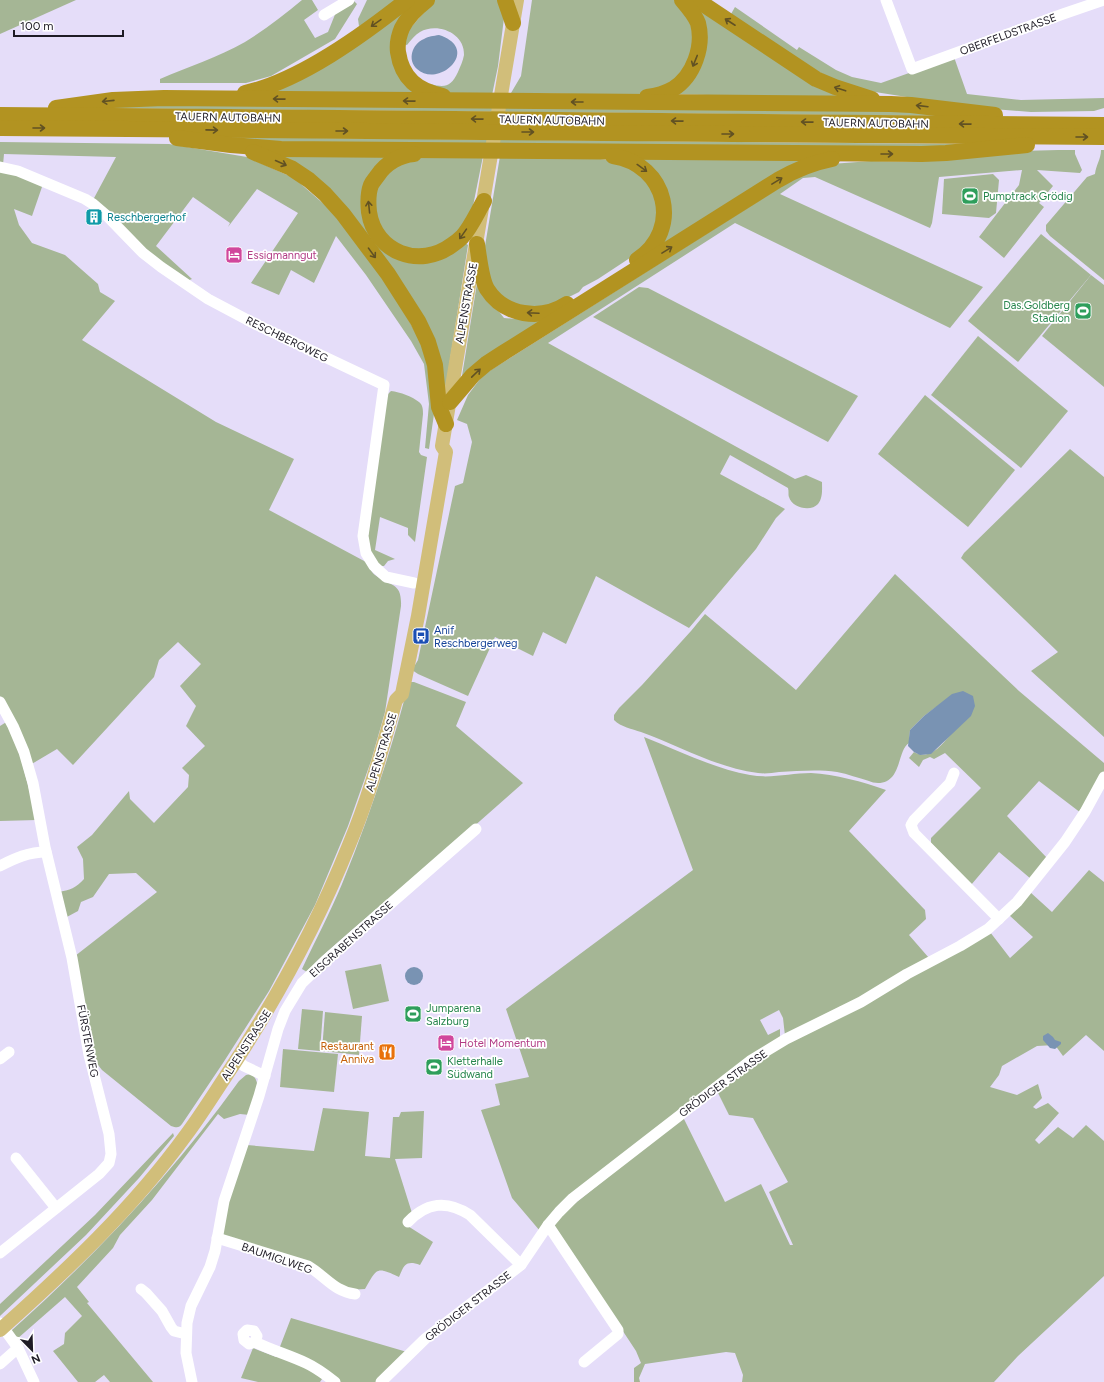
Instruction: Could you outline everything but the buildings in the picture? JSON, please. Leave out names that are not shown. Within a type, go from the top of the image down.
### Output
[{"type":"highway","points":[[224,99],[268,87],[291,77],[337,51],[407,0]]},
{"type":"highway","points":[[427,0],[415,10],[402,29],[398,46],[400,61],[409,79],[423,90],[462,101]]},
{"type":"highway","points":[[505,0],[513,23]]},
{"type":"highway","points":[[616,102],[650,97],[674,88],[692,69],[697,58],[700,44],[699,33],[697,22],[689,8],[682,0]]},
{"type":"highway","points":[[697,0],[816,79],[835,88],[891,104]]},
{"type":"highway","points":[[39,115],[58,107],[113,100],[164,98],[891,104],[1026,118],[1058,118],[1088,125]]},
{"type":"highway","name":"TAUERN AUTOBAHN","points":[[0,115],[1104,125]]},
{"type":"highway","name":"TAUERN AUTOBAHN","points":[[0,128],[1104,137]]},
{"type":"highway","points":[[131,129],[146,136],[281,149],[946,153],[1028,145],[1060,137]]},
{"type":"highway","points":[[231,145],[264,156],[291,168],[309,180],[325,194],[359,234],[401,294],[418,321],[428,342],[435,365],[439,407],[446,424]]},
{"type":"highway","points":[[435,149],[418,154],[408,154],[397,158],[382,169],[372,185],[368,202],[370,220],[379,237],[393,249],[407,256],[425,257],[444,251],[462,238],[484,201]]},
{"type":"highway","points":[[477,244],[481,270],[487,289],[501,304],[520,313],[541,314],[560,309],[641,258],[656,240],[663,222],[664,203],[657,185],[652,176],[645,169],[628,159],[582,151]]},
{"type":"highway","points":[[450,402],[473,375],[486,364],[778,180],[793,171],[818,162],[842,158],[852,153]]},
{"type":"main road","name":"ALPENSTRASSE","points":[[396,700],[393,694],[424,532],[437,451],[442,446],[450,402],[517,0]]},
{"type":"main road","name":"ALPENSTRASSE","points":[[0,1330],[68,1267],[134,1199],[187,1135],[267,1013],[322,909],[350,843],[375,775],[396,700],[402,694],[418,616],[446,452],[442,446]]},
{"type":"street","points":[[324,15],[349,0]]},
{"type":"street","name":"OBERFELDSTRASSE","points":[[886,0],[912,69],[1104,0]]},
{"type":"street","name":"RESCHBERGWEG","points":[[0,167],[18,171],[85,199],[107,216],[143,252],[161,267],[208,299],[255,324],[384,385],[363,536],[366,554],[374,566],[386,577],[414,583]]},
{"type":"street","name":"FÜRSTENWEG","points":[[0,702],[13,726],[33,783],[46,852],[72,958],[89,1055],[109,1134],[111,1154],[109,1163],[105,1168],[0,1253]]},
{"type":"street","points":[[954,773],[950,783],[914,820],[911,825],[914,833],[999,919]]},
{"type":"street","name":"GRÖDIGER STRASSE","points":[[381,1382],[426,1338],[521,1265],[548,1225],[573,1198],[750,1061],[786,1039],[837,1015],[988,929],[1017,902],[1065,842],[1085,812],[1104,777]]},
{"type":"street","name":"EISGRABENSTRASSE","points":[[192,1382],[186,1354],[187,1323],[191,1306],[210,1267],[224,1201],[265,1076],[278,1029],[286,1011],[302,983],[350,938],[412,886],[476,829]]},
{"type":"street","points":[[0,866],[34,852],[46,852]]},
{"type":"street","points":[[237,1060],[244,1066],[265,1076]]},
{"type":"street","points":[[16,1158],[56,1208]]},
{"type":"street","points":[[408,1222],[416,1214],[431,1206],[446,1205],[460,1208],[470,1215],[521,1265]]},
{"type":"street","points":[[548,1225],[618,1330],[618,1334],[584,1362]]},
{"type":"street","name":"BAUMIGLWEG","points":[[217,1238],[308,1266],[337,1289],[355,1294]]},
{"type":"street","points":[[141,1289],[162,1311],[170,1327],[186,1334]]},
{"type":"street","points":[[0,1323],[16,1345],[34,1382]]},
{"type":"street","points":[[255,1342],[269,1349],[307,1363],[323,1372],[335,1382]]},
{"type":"street","points":[[0,1364],[16,1345]]},
{"type":"green space","points":[[0,0],[76,0],[0,34]]},
{"type":"green space","points":[[302,0],[312,0],[318,10],[304,20],[315,38],[328,32],[336,12],[354,1],[357,4],[335,39],[271,76],[246,83],[160,83],[160,79],[214,57],[245,42]]},
{"type":"green space","points":[[367,0],[399,0],[363,25],[359,26],[358,19]]},
{"type":"green space","points":[[415,0],[394,34],[422,95],[263,93]]},
{"type":"green space","points":[[435,0],[500,0],[504,18],[498,66],[492,95],[452,94],[430,84],[440,86],[447,85],[453,81],[458,72],[464,55],[463,47],[455,35],[442,29],[427,29],[416,35],[407,45],[403,44],[406,33]]},
{"type":"green space","points":[[532,0],[675,0],[692,23],[695,49],[676,82],[636,95],[511,93],[521,76]]},
{"type":"green space","points":[[687,0],[864,99],[670,94],[699,70]]},
{"type":"green space","points":[[735,7],[797,50],[799,47],[836,70],[852,77],[881,83],[954,57],[967,94],[1021,100],[1104,98],[1104,108],[1094,111],[1031,112],[993,109],[875,92],[849,86],[812,69],[731,14]]},
{"type":"green space","points":[[120,103],[878,107],[956,116],[92,108]]},
{"type":"green space","points":[[212,137],[955,144],[955,150],[288,146]]},
{"type":"green space","points":[[0,142],[169,144],[247,157],[294,178],[334,213],[392,289],[421,343],[433,380],[435,407],[429,449],[425,448],[429,404],[424,364],[411,341],[366,275],[336,236],[314,283],[291,270],[279,295],[251,283],[298,213],[257,189],[228,227],[230,223],[193,197],[156,246],[192,279],[187,281],[153,258],[93,200],[116,157],[4,154],[3,165],[0,165]]},
{"type":"green space","points":[[1075,150],[1075,154],[1082,170],[1080,173],[1037,170],[1053,186],[1039,203],[1044,207],[1004,258],[979,237],[1019,185],[1022,170],[939,177],[930,228],[815,177],[803,178],[780,194],[983,287],[950,328],[735,223],[548,343],[795,479],[806,475],[822,482],[821,499],[818,504],[811,508],[802,508],[791,501],[788,488],[730,455],[720,474],[785,509],[776,518],[756,549],[689,628],[596,576],[566,644],[543,632],[533,656],[495,637],[468,696],[412,670],[418,660],[455,486],[463,483],[472,442],[467,424],[457,420],[468,395],[483,375],[801,174],[831,164],[871,161],[906,162],[947,160],[1020,151]]},
{"type":"green space","points":[[1101,150],[1104,150],[1104,280],[1050,236],[1046,231],[1046,225],[1087,177],[1095,174]]},
{"type":"green space","points":[[277,153],[395,153],[363,211],[406,260],[464,242],[468,245],[444,398],[440,373],[381,257]]},
{"type":"green space","points":[[483,156],[472,211],[464,227],[433,251],[406,250],[381,233],[373,197],[379,178],[407,158]]},
{"type":"green space","points":[[500,156],[592,158],[617,161],[640,172],[658,199],[656,228],[642,250],[583,287],[579,292],[554,305],[540,309],[513,306],[492,288],[486,266],[485,246]]},
{"type":"green space","points":[[638,156],[804,158],[649,256],[670,220]]},
{"type":"green space","points":[[0,169],[43,184],[32,216],[14,209],[19,225],[32,243],[65,255],[98,284],[100,292],[115,301],[82,340],[216,422],[294,459],[269,510],[366,562],[375,575],[397,589],[401,598],[385,712],[371,761],[348,826],[315,905],[269,991],[223,1063],[182,1124],[178,1127],[171,1126],[102,1070],[94,1060],[75,956],[157,892],[136,873],[109,874],[93,897],[81,902],[78,911],[65,918],[58,892],[78,885],[84,879],[83,859],[77,847],[92,835],[129,791],[130,799],[154,823],[188,787],[189,775],[182,768],[205,746],[186,726],[196,706],[180,686],[201,664],[178,642],[159,660],[154,677],[73,765],[57,749],[30,765],[10,713],[0,696]]},
{"type":"green space","name":"Pumptrack Grödig","points":[[993,174],[999,180],[996,213],[989,218],[942,214],[944,179]]},
{"type":"green space","points":[[1041,234],[1091,275],[1018,362],[968,321]]},
{"type":"green space","name":"Das.Goldberg Stadion","points":[[1091,275],[1104,285],[1104,387],[1042,336]]},
{"type":"green space","points":[[478,277],[486,295],[504,318],[530,320],[552,314],[461,382]]},
{"type":"green space","points":[[639,287],[648,288],[858,396],[828,442],[593,317]]},
{"type":"green space","points":[[978,336],[1068,411],[1021,468],[931,395]]},
{"type":"green space","points":[[391,391],[410,397],[419,402],[421,405],[423,414],[419,452],[421,455],[427,457],[415,542],[408,535],[408,528],[380,517],[375,550],[395,559],[388,561],[384,566],[381,566],[373,558],[367,543],[387,395]]},
{"type":"green space","points":[[925,395],[1015,470],[968,527],[878,454]]},
{"type":"green space","points":[[1070,449],[1104,477],[1104,737],[1031,671],[1058,652],[961,558],[964,553]]},
{"type":"green space","points":[[895,574],[1019,691],[1104,763],[1104,772],[1081,813],[1039,781],[1007,816],[1048,859],[1031,879],[999,852],[971,885],[931,843],[931,838],[981,788],[945,753],[934,759],[930,757],[923,760],[919,767],[909,758],[914,752],[920,754],[931,753],[936,750],[952,733],[936,707],[924,716],[910,730],[909,743],[902,752],[898,766],[891,778],[886,782],[878,783],[830,771],[808,770],[758,773],[743,770],[713,762],[623,726],[614,720],[614,715],[619,708],[642,685],[705,614],[796,690]]},
{"type":"green space","points":[[409,682],[414,682],[466,702],[456,726],[523,783],[438,858],[353,929],[319,959],[307,972],[302,969],[337,895],[352,859],[387,759]]},
{"type":"green space","points":[[8,721],[18,747],[37,820],[0,821],[0,726]]},
{"type":"green space","points":[[644,737],[696,759],[750,775],[780,776],[811,773],[830,775],[886,790],[849,831],[925,910],[926,919],[909,935],[929,958],[882,986],[785,1036],[783,1018],[779,1010],[760,1020],[768,1035],[780,1029],[780,1038],[540,1231],[512,1198],[481,1110],[500,1105],[495,1084],[529,1077],[506,1009],[693,870]]},
{"type":"green space","points":[[1089,870],[1104,882],[1104,1051],[1086,1035],[1063,1056],[1055,1045],[1037,1046],[1002,1066],[999,1075],[990,1087],[1017,1095],[1038,1084],[1042,1098],[1033,1107],[1036,1109],[1048,1103],[1059,1113],[1035,1140],[1039,1144],[1058,1127],[1073,1138],[1086,1125],[1104,1141],[1104,1276],[1018,1356],[994,1382],[742,1382],[743,1375],[735,1353],[726,1352],[645,1364],[639,1378],[640,1382],[634,1382],[634,1368],[641,1363],[636,1351],[553,1225],[563,1213],[683,1117],[725,1202],[761,1184],[790,1245],[793,1245],[769,1192],[788,1182],[753,1118],[729,1115],[717,1091],[750,1064],[990,932],[1010,958],[1033,937],[1009,915],[1030,892],[1052,912]]},
{"type":"green space","points":[[381,964],[389,1001],[353,1009],[345,971]]},
{"type":"green space","points":[[302,1009],[323,1011],[320,1051],[298,1049]]},
{"type":"green space","points":[[325,1012],[362,1016],[359,1055],[322,1051]]},
{"type":"green space","points":[[283,1049],[338,1054],[334,1092],[280,1087]]},
{"type":"green space","points":[[251,1074],[257,1082],[257,1093],[250,1115],[240,1114],[224,1119],[218,1114],[152,1200],[120,1235],[113,1248],[77,1287],[89,1302],[87,1303],[153,1382],[110,1382],[104,1375],[95,1382],[78,1382],[53,1351],[64,1344],[65,1333],[82,1316],[65,1297],[17,1339],[11,1331],[73,1273],[132,1212],[160,1181],[214,1115],[239,1081],[246,1075]]},
{"type":"green space","points":[[323,1108],[369,1112],[365,1156],[390,1158],[393,1117],[399,1117],[401,1112],[424,1111],[422,1158],[395,1159],[412,1213],[403,1223],[433,1242],[420,1265],[409,1263],[402,1269],[399,1277],[386,1271],[378,1271],[372,1277],[365,1289],[348,1290],[313,1266],[222,1235],[221,1226],[247,1145],[314,1151]]},
{"type":"green space","points":[[173,1133],[174,1136],[139,1178],[86,1235],[0,1316],[0,1304],[95,1215]]},
{"type":"green space","points":[[291,1318],[407,1352],[378,1382],[340,1382],[324,1376],[320,1382],[258,1382],[241,1378],[253,1348],[276,1357]]},
{"type":"water","points":[[439,35],[451,41],[457,49],[457,57],[452,65],[445,71],[436,74],[426,74],[417,69],[414,65],[412,61],[412,52],[420,41],[428,37]]},
{"type":"water","points":[[963,691],[973,696],[975,706],[971,716],[931,754],[920,755],[914,752],[908,746],[910,730],[924,716],[952,694]]},
{"type":"water","points":[[414,967],[420,970],[423,976],[420,982],[414,985],[408,982],[405,976],[408,970]]},
{"type":"water","points":[[1048,1033],[1055,1040],[1061,1042],[1061,1044],[1055,1049],[1050,1048],[1043,1040],[1043,1036]]},
{"type":"place","name":"Pumptrack Grödig","points":[[970,196]]},
{"type":"place","name":"Reschbergerhof","points":[[94,217]]},
{"type":"place","name":"Essigmanngut","points":[[234,255]]},
{"type":"place","name":"Das.Goldberg Stadion","points":[[1083,311]]},
{"type":"place","name":"Anif Reschbergerweg","points":[[421,636]]},
{"type":"place","name":"Jumparena Salzburg","points":[[413,1014]]},
{"type":"place","name":"Hotel Momentum","points":[[446,1043]]},
{"type":"place","name":"Restaurant Anniva","points":[[387,1052]]},
{"type":"place","name":"Kletterhalle Südwand","points":[[434,1067]]}]
